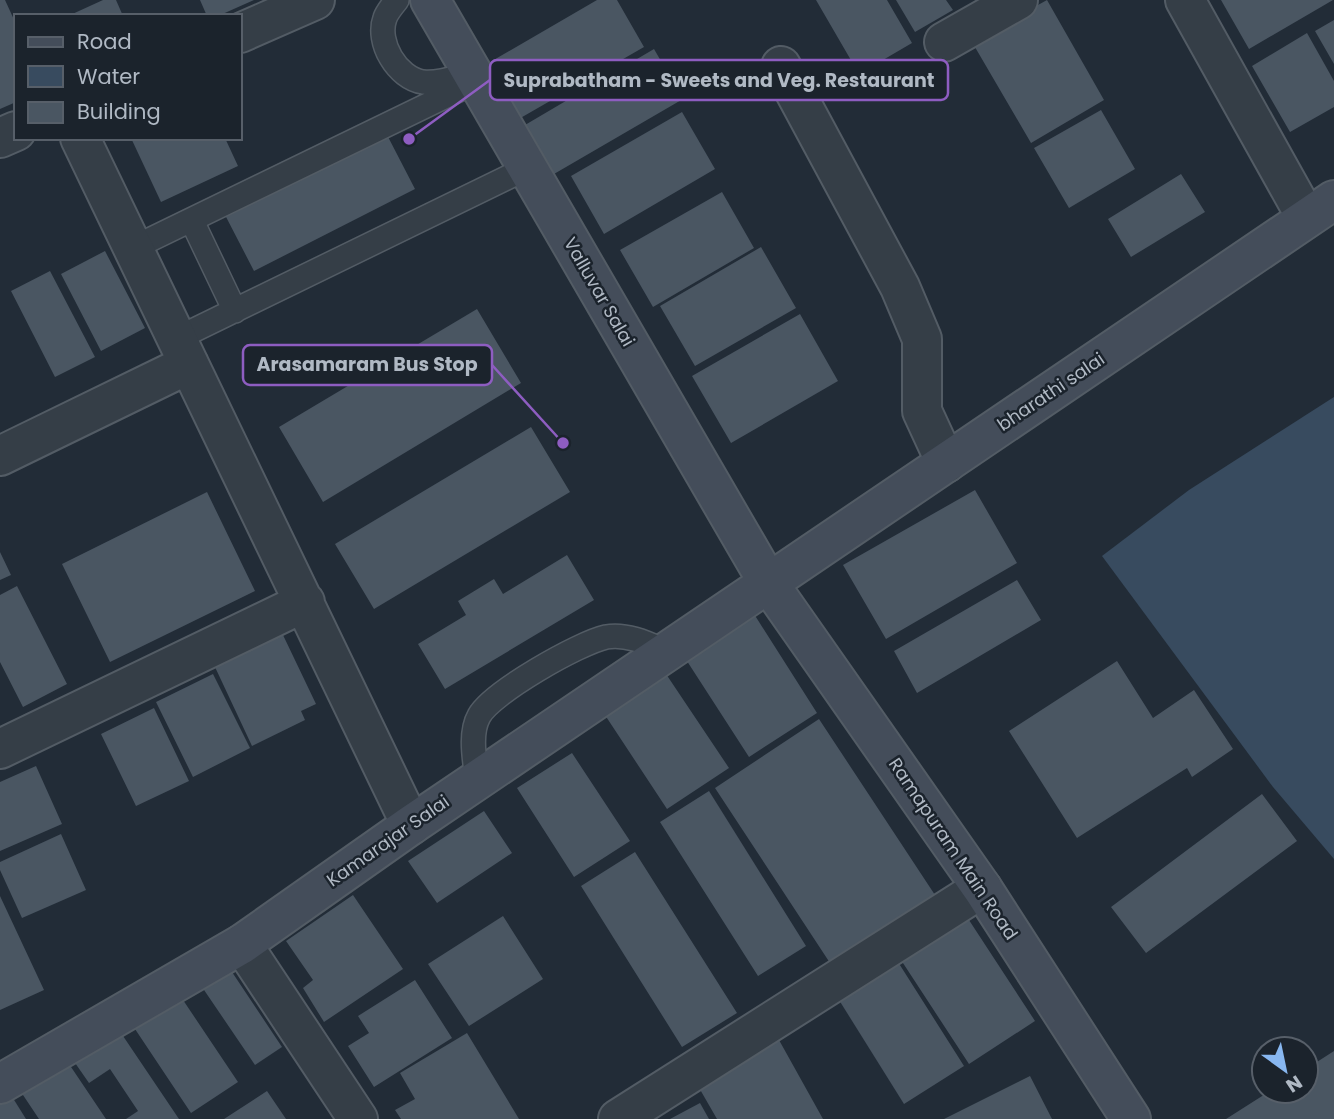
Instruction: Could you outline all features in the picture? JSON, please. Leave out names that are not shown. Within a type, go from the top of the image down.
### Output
[{"type":"main road","name":"Valluvar Salai","points":[[426,1],[475,77],[769,584]]},
{"type":"main road","name":"bharathi salai","points":[[769,584],[1320,208]]},
{"type":"main road","name":"Kamarajar Salai","points":[[0,1084],[242,944],[411,825],[769,584]]},
{"type":"main road","name":"Ramapuram Main Road","points":[[769,584],[982,888],[1131,1119]]},
{"type":"street","points":[[242,32],[314,0]]},
{"type":"street","points":[[944,43],[1018,0]]},
{"type":"street","points":[[1185,0],[1320,208]]},
{"type":"street","points":[[781,66],[900,288],[922,339],[922,411],[946,463]]},
{"type":"street","points":[[81,140],[411,825]]},
{"type":"street","points":[[0,456],[183,351]]},
{"type":"street","points":[[0,749],[305,602]]},
{"type":"street","points":[[618,1119],[982,888]]},
{"type":"street","points":[[242,944],[355,1118]]},
{"type":"lane","points":[[426,1],[385,18],[383,33],[390,57],[407,75],[422,82],[475,77]]},
{"type":"lane","points":[[133,248],[192,221],[475,77]]},
{"type":"lane","points":[[183,351],[235,311],[527,168]]},
{"type":"lane","points":[[192,221],[235,311]]},
{"type":"lane","points":[[477,780],[474,745],[479,716],[510,687],[556,659],[607,637],[640,640],[667,652]]},
{"type":"water","points":[[1334,397],[1334,859],[1273,787],[1102,556],[1189,490]]},
{"type":"building","points":[[0,0],[5,0],[14,20],[14,103],[0,109]]},
{"type":"building","points":[[103,0],[116,0],[122,14],[72,14]]},
{"type":"building","points":[[200,0],[254,0],[222,14],[206,14]]},
{"type":"building","points":[[597,0],[617,0],[644,47],[517,120],[485,65]]},
{"type":"building","points":[[816,0],[887,0],[912,43],[859,74]]},
{"type":"building","points":[[896,0],[946,0],[953,10],[915,32]]},
{"type":"building","points":[[1047,0],[1104,100],[1031,143],[972,42]]},
{"type":"building","points":[[1221,0],[1333,0],[1249,49]]},
{"type":"building","points":[[1334,20],[1334,64],[1315,31]]},
{"type":"building","points":[[1307,33],[1334,81],[1334,107],[1290,132],[1252,66]]},
{"type":"building","points":[[654,49],[683,99],[554,174],[525,125]]},
{"type":"building","points":[[1101,110],[1135,169],[1069,208],[1034,148]]},
{"type":"building","points":[[682,112],[715,169],[604,234],[571,176]]},
{"type":"building","points":[[385,131],[415,189],[254,271],[224,213]]},
{"type":"building","points":[[132,140],[226,140],[238,166],[161,202]]},
{"type":"building","points":[[1181,174],[1205,212],[1131,257],[1108,219]]},
{"type":"building","points":[[722,192],[754,248],[653,307],[620,250]]},
{"type":"building","points":[[761,247],[796,308],[695,366],[660,306]]},
{"type":"building","points":[[105,251],[145,328],[101,351],[61,274]]},
{"type":"building","points":[[50,271],[95,357],[55,377],[11,291]]},
{"type":"building","points":[[477,309],[521,383],[323,502],[279,427]]},
{"type":"building","points":[[800,314],[838,381],[731,443],[692,376]]},
{"type":"building","points":[[531,427],[570,492],[374,609],[335,544]]},
{"type":"building","points":[[975,490],[1017,563],[886,639],[843,565]]},
{"type":"building","points":[[207,492],[255,591],[110,662],[62,564]]},
{"type":"building","points":[[0,552],[11,575],[0,580]]},
{"type":"building","points":[[567,555],[594,600],[445,689],[418,644],[466,615],[458,601],[494,579],[503,594]]},
{"type":"building","points":[[1017,580],[1041,620],[917,693],[894,651]]},
{"type":"building","points":[[17,586],[67,684],[23,707],[0,662],[0,595]]},
{"type":"building","points":[[754,614],[817,713],[749,757],[685,658]]},
{"type":"building","points":[[283,635],[316,704],[301,711],[305,720],[252,746],[215,667]]},
{"type":"building","points":[[1117,661],[1153,718],[1194,690],[1233,749],[1192,777],[1187,768],[1077,838],[1009,731]]},
{"type":"building","points":[[662,668],[729,768],[667,809],[601,709]]},
{"type":"building","points":[[213,674],[250,748],[193,777],[156,702]]},
{"type":"building","points":[[154,708],[189,781],[136,806],[101,734]]},
{"type":"building","points":[[819,719],[935,895],[830,963],[715,788]]},
{"type":"building","points":[[572,753],[630,841],[574,877],[517,788]]},
{"type":"building","points":[[36,766],[62,824],[0,851],[0,782]]},
{"type":"building","points":[[709,791],[806,946],[758,976],[660,822]]},
{"type":"building","points":[[1262,794],[1297,841],[1146,953],[1111,907]]},
{"type":"building","points":[[484,811],[512,853],[437,903],[408,861]]},
{"type":"building","points":[[61,834],[86,890],[22,918],[0,870],[0,862]]},
{"type":"building","points":[[635,852],[737,1013],[682,1047],[581,886]]},
{"type":"building","points":[[353,895],[403,969],[324,1022],[303,988],[313,980],[286,941]]},
{"type":"building","points":[[0,896],[44,990],[0,1010]]},
{"type":"building","points":[[503,916],[543,979],[469,1026],[428,964]]},
{"type":"building","points":[[967,917],[1035,1021],[969,1064],[901,960]]},
{"type":"building","points":[[898,962],[964,1066],[904,1104],[839,1000]]},
{"type":"building","points":[[230,969],[282,1047],[255,1065],[202,987]]},
{"type":"building","points":[[415,980],[452,1038],[374,1087],[348,1046],[369,1033],[358,1016]]},
{"type":"building","points":[[177,991],[238,1082],[191,1113],[131,1023]]},
{"type":"building","points":[[119,1030],[179,1119],[126,1119],[138,1111],[110,1069],[89,1083],[73,1060]]},
{"type":"building","points":[[467,1033],[519,1119],[401,1119],[395,1110],[415,1099],[400,1073]]},
{"type":"building","points":[[779,1040],[823,1119],[717,1119],[698,1086]]},
{"type":"building","points":[[1334,1051],[1334,1119],[1226,1119],[1250,1104],[1320,1105],[1320,1060]]},
{"type":"building","points":[[65,1058],[106,1119],[39,1119],[19,1089]]},
{"type":"building","points":[[1030,1076],[1052,1119],[944,1119]]},
{"type":"building","points":[[267,1091],[286,1119],[224,1119]]},
{"type":"building","points":[[11,1095],[26,1119],[0,1119],[0,1102]]},
{"type":"building","points":[[700,1103],[709,1119],[670,1119]]},
{"type":"place","name":"Suprabatham - Sweets and Veg. Restaurant","points":[[409,139]]},
{"type":"place","name":"Arasamaram Bus Stop","points":[[563,443]]}]
